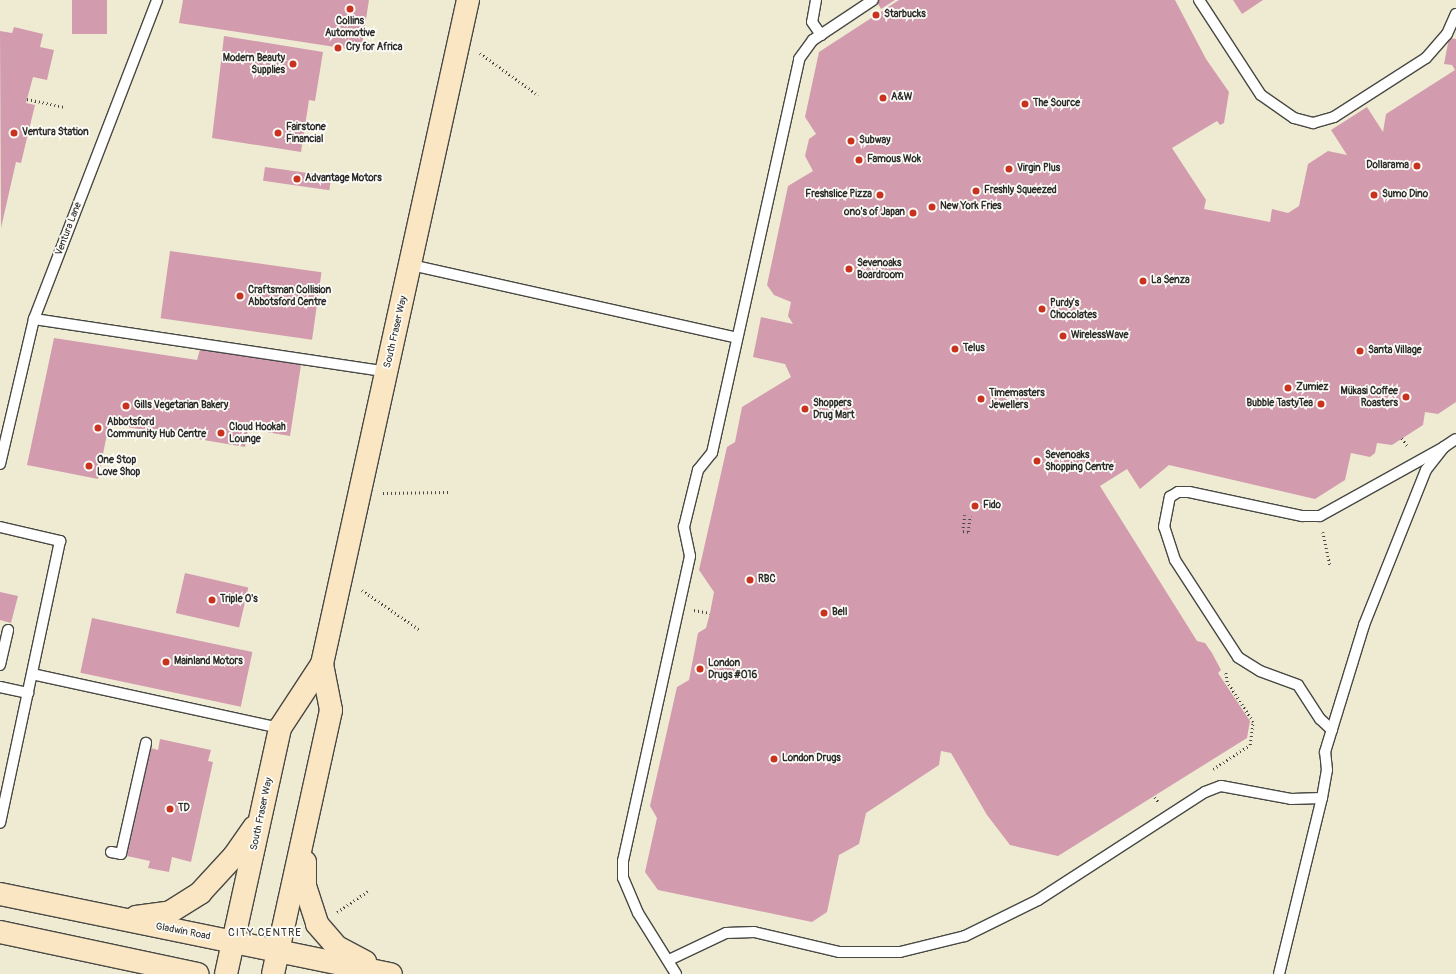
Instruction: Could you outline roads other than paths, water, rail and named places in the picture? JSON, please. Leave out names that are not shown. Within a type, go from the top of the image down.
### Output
[{"type":"main road","name":"South Fraser Way","points":[[226,974],[280,728],[322,664],[388,372],[468,0]]},
{"type":"main road","name":"South Fraser Way","points":[[273,974],[331,710],[322,664]]},
{"type":"main road","points":[[120,919],[170,912],[200,893],[234,856],[261,816]]},
{"type":"main road","points":[[306,823],[304,886],[318,924],[337,947],[387,973]]},
{"type":"main road","name":"Gladwin Road","points":[[0,894],[387,973]]},
{"type":"main road","points":[[0,932],[198,974]]},
{"type":"main road","points":[[100,953],[154,974]]},
{"type":"lane","name":"Ventura Lane","points":[[0,464],[34,319],[157,0]]},
{"type":"lane","points":[[816,0],[812,22],[821,35]]},
{"type":"lane","points":[[676,974],[670,960],[627,891],[623,861],[690,556],[684,527],[698,470],[712,453],[799,59],[804,49],[821,35],[873,0]]},
{"type":"lane","points":[[1199,0],[1261,95],[1294,118],[1313,123],[1334,117],[1426,58],[1447,34],[1456,14]]},
{"type":"lane","points":[[411,265],[737,338]]},
{"type":"lane","points":[[34,319],[388,372]]},
{"type":"lane","points":[[1332,730],[1320,720],[1298,685],[1260,671],[1238,657],[1174,560],[1164,527],[1170,497],[1178,492],[1302,516],[1320,516],[1456,439]]},
{"type":"lane","points":[[1279,974],[1322,798],[1327,770],[1325,752],[1382,577],[1426,470],[1444,447]]},
{"type":"lane","points":[[0,527],[60,541],[0,823]]},
{"type":"lane","points":[[0,665],[8,630]]},
{"type":"lane","points":[[32,674],[280,728]]},
{"type":"lane","points":[[0,687],[28,693]]},
{"type":"lane","points":[[111,852],[121,854],[146,742]]},
{"type":"lane","points":[[670,960],[726,933],[754,932],[839,952],[900,952],[965,936],[1038,900],[1205,792],[1221,786],[1291,799],[1322,798]]},
{"type":"place","name":"Collins Automotive","points":[[350,9]]},
{"type":"place","name":"Starbucks","points":[[876,15]]},
{"type":"place","name":"Cry for Africa","points":[[338,48]]},
{"type":"place","name":"Modern Beauty Supplies","points":[[293,64]]},
{"type":"place","name":"A&W","points":[[883,98]]},
{"type":"place","name":"The Source","points":[[1025,104]]},
{"type":"place","name":"Ventura Station","points":[[14,133]]},
{"type":"place","name":"Fairstone Financial","points":[[278,133]]},
{"type":"place","name":"Subway","points":[[851,141]]},
{"type":"place","name":"Famous Wok","points":[[859,160]]},
{"type":"place","name":"Dollarama","points":[[1417,166]]},
{"type":"place","name":"Virgin Plus","points":[[1009,169]]},
{"type":"place","name":"Advantage Motors","points":[[297,179]]},
{"type":"place","name":"Freshly Squeezed","points":[[976,191]]},
{"type":"place","name":"Freshslice Pizza","points":[[880,195]]},
{"type":"place","name":"Sumo Dino","points":[[1374,195]]},
{"type":"place","name":"New York Fries","points":[[932,207]]},
{"type":"place","name":"ono's of Japan","points":[[913,213]]},
{"type":"place","name":"Sevenoaks Boardroom","points":[[849,269]]},
{"type":"place","name":"La Senza","points":[[1143,281]]},
{"type":"place","name":"Craftsman Collision Abbotsford Centre","points":[[240,296]]},
{"type":"place","name":"Purdy's Chocolates","points":[[1042,309]]},
{"type":"place","name":"WirelessWave","points":[[1063,336]]},
{"type":"place","name":"Telus","points":[[955,349]]},
{"type":"place","name":"Santa Village","points":[[1360,351]]},
{"type":"place","name":"Zumiez","points":[[1288,388]]},
{"type":"place","name":"Mükasi Coffee Roasters","points":[[1406,397]]},
{"type":"place","name":"Timemasters Jewellers","points":[[981,399]]},
{"type":"place","name":"Bubble TastyTea","points":[[1321,404]]},
{"type":"place","name":"Gills Vegetarian Bakery","points":[[126,406]]},
{"type":"place","name":"Shoppers Drug Mart","points":[[805,409]]},
{"type":"place","name":"Abbotsford Community Hub Centre","points":[[98,428]]},
{"type":"place","name":"Cloud Hookah Lounge","points":[[221,433]]},
{"type":"place","name":"Sevenoaks Shopping Centre","points":[[1037,461]]},
{"type":"place","name":"One Stop Love Shop","points":[[89,466]]},
{"type":"place","name":"Fido","points":[[975,506]]},
{"type":"place","name":"RBC","points":[[750,580]]},
{"type":"place","name":"Triple O's","points":[[212,600]]},
{"type":"place","name":"Bell","points":[[824,613]]},
{"type":"place","name":"Mainland Motors","points":[[166,662]]},
{"type":"place","name":"London Drugs #016","points":[[700,669]]},
{"type":"place","name":"London Drugs","points":[[774,759]]},
{"type":"place","name":"TD","points":[[170,809]]},
{"type":"district","name":"CITY CENTRE","points":[[265,933]]}]
